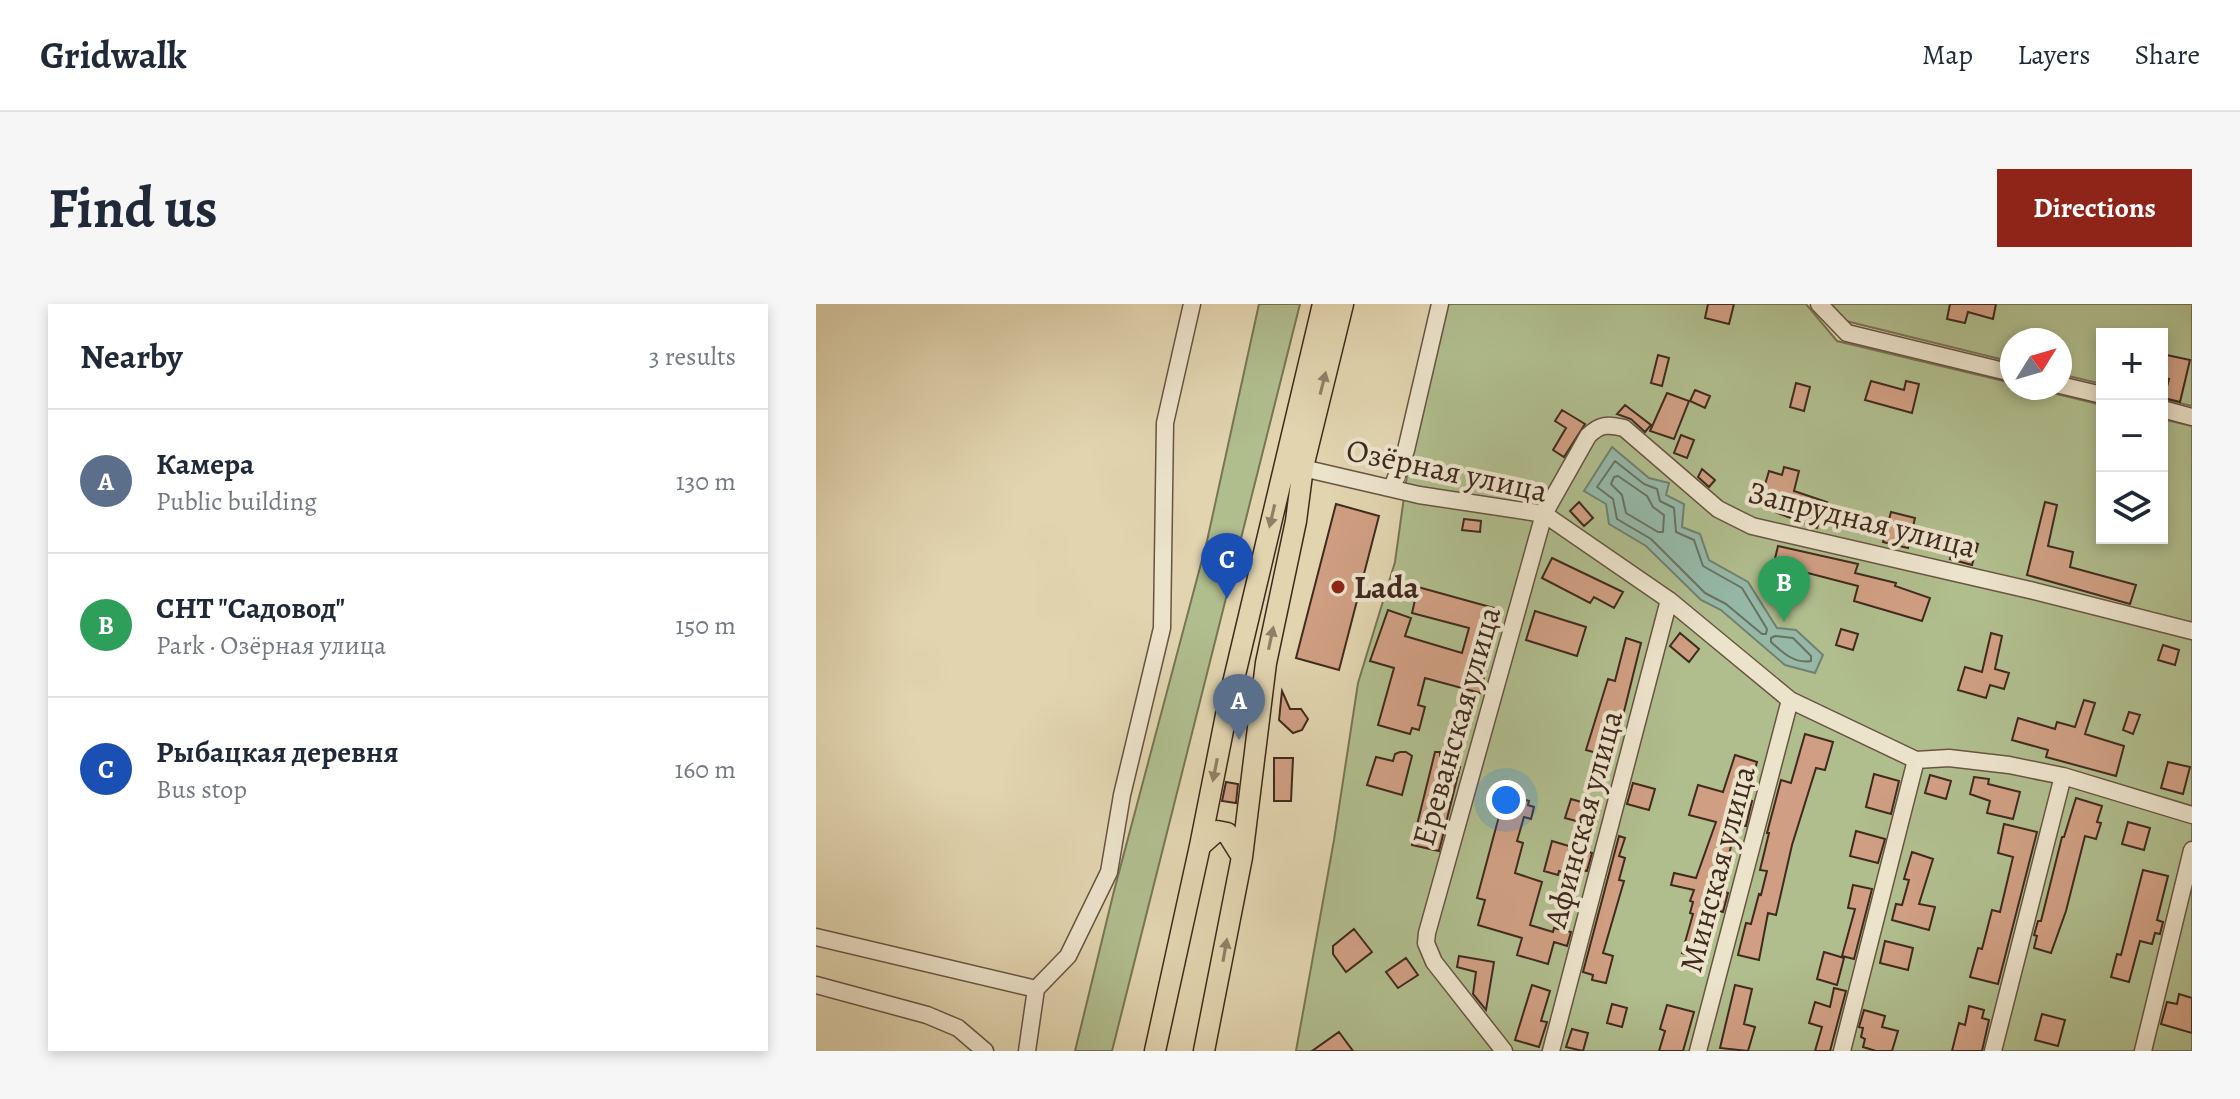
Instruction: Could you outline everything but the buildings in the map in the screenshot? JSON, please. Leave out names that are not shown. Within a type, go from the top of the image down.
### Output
[{"type":"main road","points":[[1204,1051],[1242,857],[1266,663],[1296,521],[1293,466],[1323,304]]},
{"type":"main road","points":[[1155,1051],[1229,700],[1293,466],[1343,304]]},
{"type":"main road","points":[[1200,846],[1217,831],[1227,833],[1242,857]]},
{"type":"main road","points":[[1210,1027],[1211,1051]]},
{"type":"street","points":[[1027,1051],[1036,989],[1068,956],[1109,872],[1122,795],[1162,628],[1165,423],[1192,304]]},
{"type":"street","points":[[1392,488],[1406,450],[1440,304]]},
{"type":"street","points":[[1819,304],[1847,333],[2000,370]]},
{"type":"street","points":[[2072,388],[2096,394]]},
{"type":"street","points":[[2168,411],[2192,417]]},
{"type":"street","name":"Запрудная улица","points":[[1544,514],[1588,436],[1597,427],[1615,426],[1631,434],[1718,509],[1752,526],[2192,631]]},
{"type":"street","name":"Озёрная улица","points":[[1293,466],[1468,504],[1544,514],[1669,600],[1790,700],[1916,760],[1949,758],[2009,765],[2063,776],[2192,815]]},
{"type":"street","name":"Ереванская улица","points":[[1504,1051],[1429,953],[1427,933],[1544,514]]},
{"type":"street","name":"Афинская улица","points":[[1551,1051],[1669,600]]},
{"type":"street","name":"Минская улица","points":[[1698,1051],[1790,700]]},
{"type":"street","points":[[1842,1051],[1916,760]]},
{"type":"street","points":[[1993,1051],[2063,776]]},
{"type":"street","points":[[2143,1051],[2192,850]]},
{"type":"street","points":[[816,937],[1036,989]]},
{"type":"street","points":[[816,985],[927,1015],[958,1028],[985,1051]]},
{"type":"shaded area","points":[[1259,304],[1300,304],[1112,1051],[1075,1051],[1207,541]]},
{"type":"shaded area","points":[[1447,304],[1806,304],[1837,341],[2000,380],[2000,400],[2072,398],[2096,404],[2096,544],[2168,544],[2168,420],[2192,426],[2192,1051],[1296,1051],[1334,840],[1358,683],[1395,562],[1407,475]]},
{"type":"shaded area","points":[[1827,304],[2192,304],[2192,406],[2168,400],[2168,328],[2096,328],[2096,383],[2072,377],[2072,328],[2000,328],[2000,359],[1846,321]]},
{"type":"water","points":[[1612,447],[1649,478],[1669,483],[1666,495],[1684,504],[1682,527],[1700,534],[1709,560],[1748,582],[1777,628],[1796,630],[1823,655],[1815,673],[1785,665],[1721,610],[1701,600],[1646,546],[1609,524],[1606,504],[1584,491]]},
{"type":"place","name":"Lada","points":[[1338,587]]},
{"type":"place","name":"Рыбацкая деревня","points":[[1227,599]]},
{"type":"place","name":"СНТ \"Садовод\"","points":[[1784,622]]},
{"type":"place","name":"Камера","points":[[1239,740]]}]
